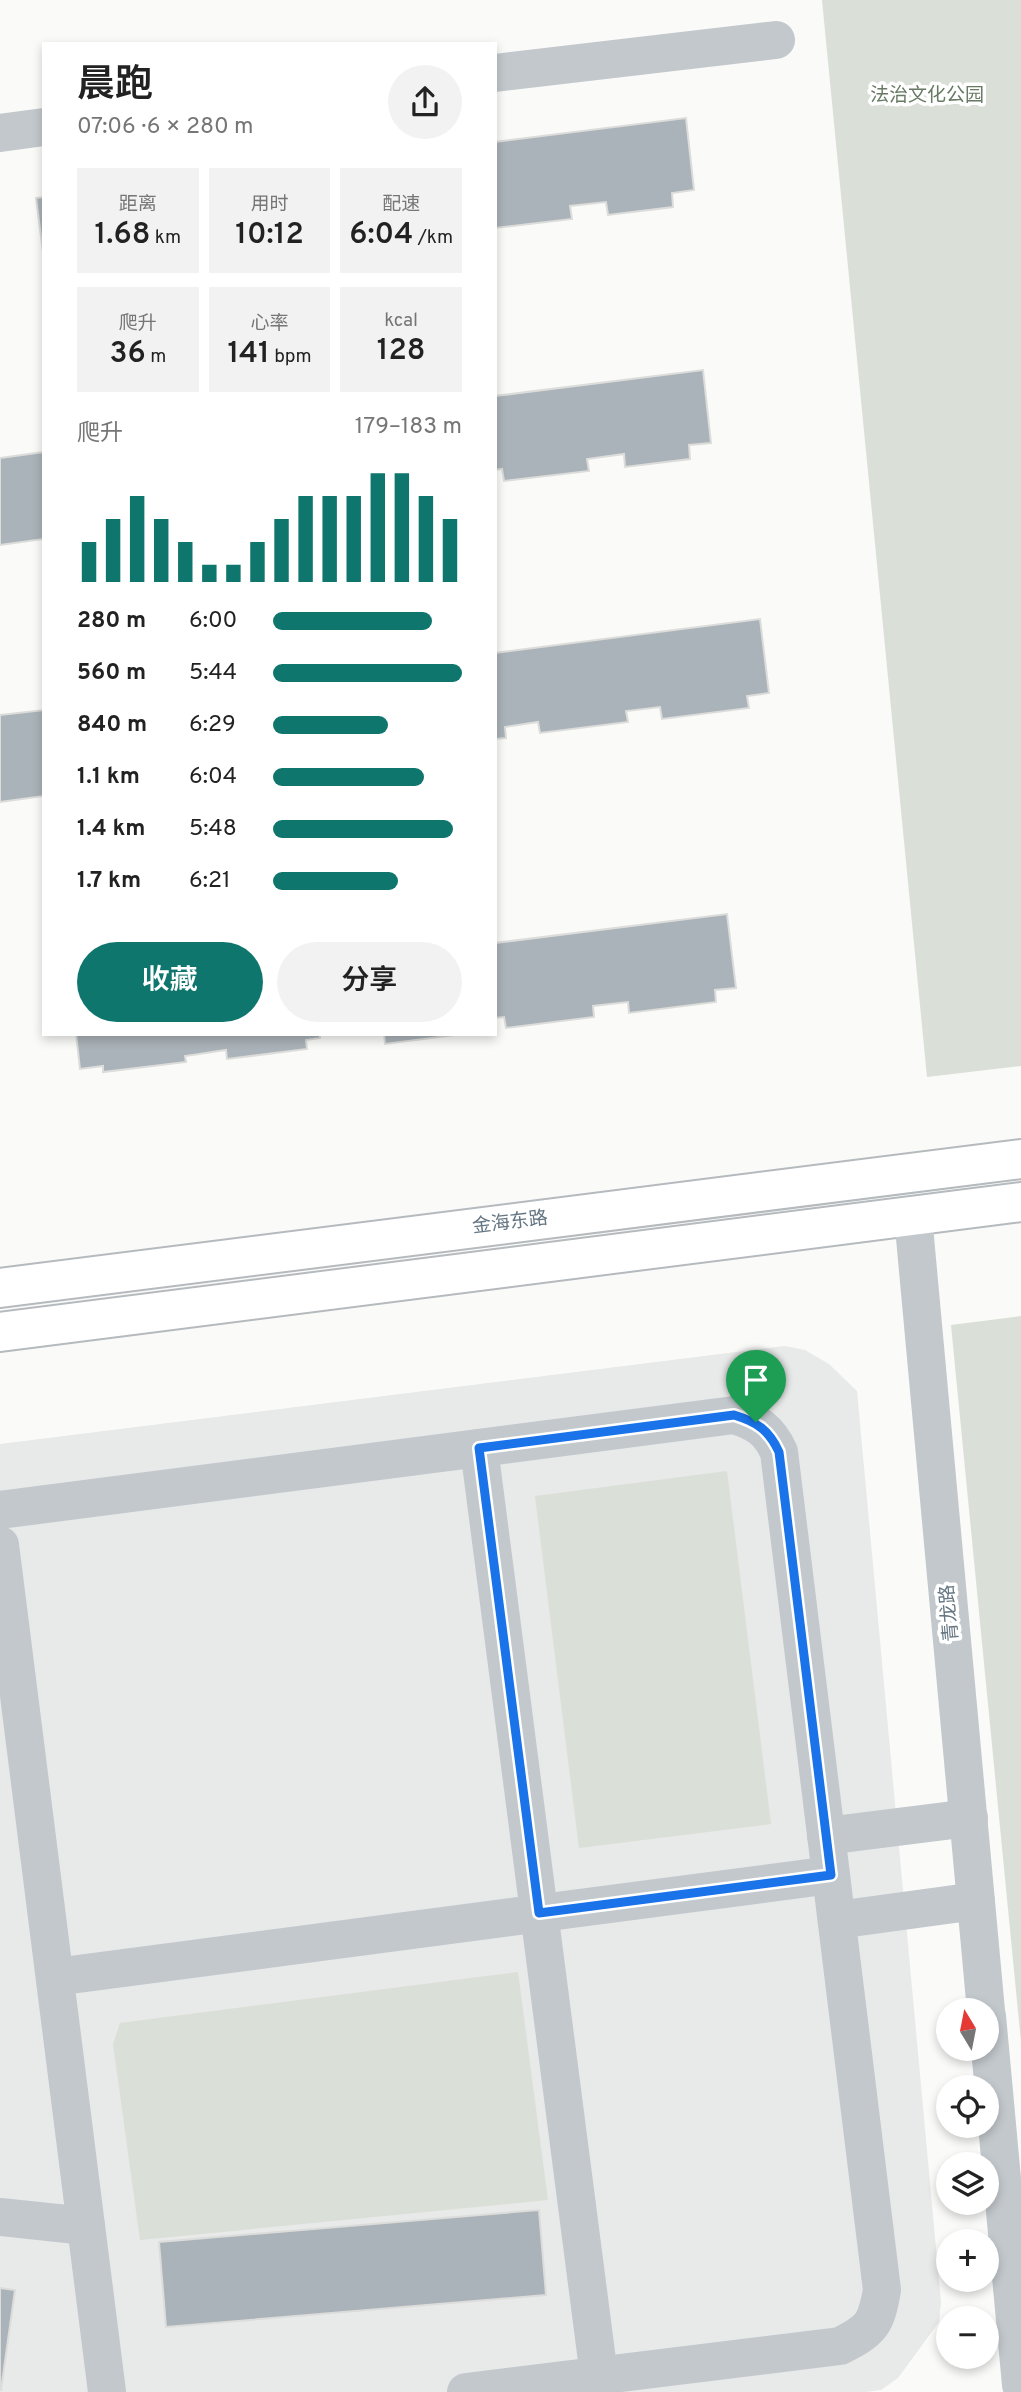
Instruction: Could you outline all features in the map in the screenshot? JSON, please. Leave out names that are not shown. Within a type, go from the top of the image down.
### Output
[{"type":"main road","name":"金海东路","points":[[0,1288],[1021,1159]]},
{"type":"main road","points":[[0,1332],[1021,1202]]},
{"type":"street","points":[[497,73],[776,40]]},
{"type":"street","points":[[0,133],[42,127]]},
{"type":"street","name":"青龙路","points":[[913,1216],[985,1998]]},
{"type":"street","points":[[0,1510],[734,1415],[756,1422],[772,1437],[779,1452],[882,2290],[877,2320],[858,2337],[840,2346],[466,2392]]},
{"type":"street","points":[[479,1448],[599,2376]]},
{"type":"street","points":[[0,1545],[12,1733],[55,1977],[107,2392]]},
{"type":"street","points":[[826,1836],[969,1818]]},
{"type":"street","points":[[55,1977],[831,1875]]},
{"type":"street","points":[[837,1920],[976,1901]]},
{"type":"street","points":[[991,2062],[1021,2385]]},
{"type":"street","points":[[0,2217],[86,2226]]},
{"type":"shaded area","points":[[785,1346],[805,1350],[829,1364],[857,1391],[936,2248],[936,2292],[940,2292],[941,2302],[941,2306],[936,2306],[936,2326],[898,2378],[881,2390],[866,2392],[0,2392],[0,1444]]},
{"type":"green space","name":"法治文化公园","points":[[822,0],[1021,0],[1021,1066],[927,1077]]},
{"type":"green space","points":[[1021,1316],[1021,2042],[951,1325]]},
{"type":"green space","points":[[727,1471],[771,1824],[579,1848],[535,1496]]},
{"type":"green space","points":[[518,1972],[548,2200],[140,2240],[113,2044],[120,2023]]},
{"type":"building","points":[[686,118],[694,190],[672,193],[673,207],[608,215],[606,202],[570,206],[572,219],[497,228],[497,142]]},
{"type":"building","points":[[42,197],[42,244],[36,198]]},
{"type":"building","points":[[703,370],[711,443],[689,445],[690,459],[625,467],[624,454],[587,459],[589,471],[504,481],[502,469],[497,470],[497,396]]},
{"type":"building","points":[[42,452],[42,539],[0,545],[0,458]]},
{"type":"building","points":[[760,619],[769,693],[747,696],[749,708],[662,719],[660,707],[626,711],[628,722],[540,733],[538,722],[505,727],[506,738],[497,739],[497,653]]},
{"type":"building","points":[[42,710],[42,796],[0,802],[0,715]]},
{"type":"building","points":[[727,914],[736,988],[715,990],[716,1002],[629,1013],[628,1002],[593,1006],[594,1017],[506,1028],[504,1017],[497,1018],[497,943]]},
{"type":"building","points":[[76,1036],[320,1036],[306,1040],[307,1049],[227,1059],[226,1050],[185,1056],[186,1062],[103,1072],[103,1066],[80,1069]]},
{"type":"building","points":[[384,1036],[447,1036],[385,1044]]},
{"type":"building","points":[[539,2210],[546,2295],[166,2327],[159,2242]]},
{"type":"building","points":[[0,2288],[15,2290],[1,2390],[0,2390]]},
{"type":"route","points":[[734,1415],[756,1422],[772,1437],[779,1452],[831,1875],[539,1913],[479,1448],[734,1415]]}]
